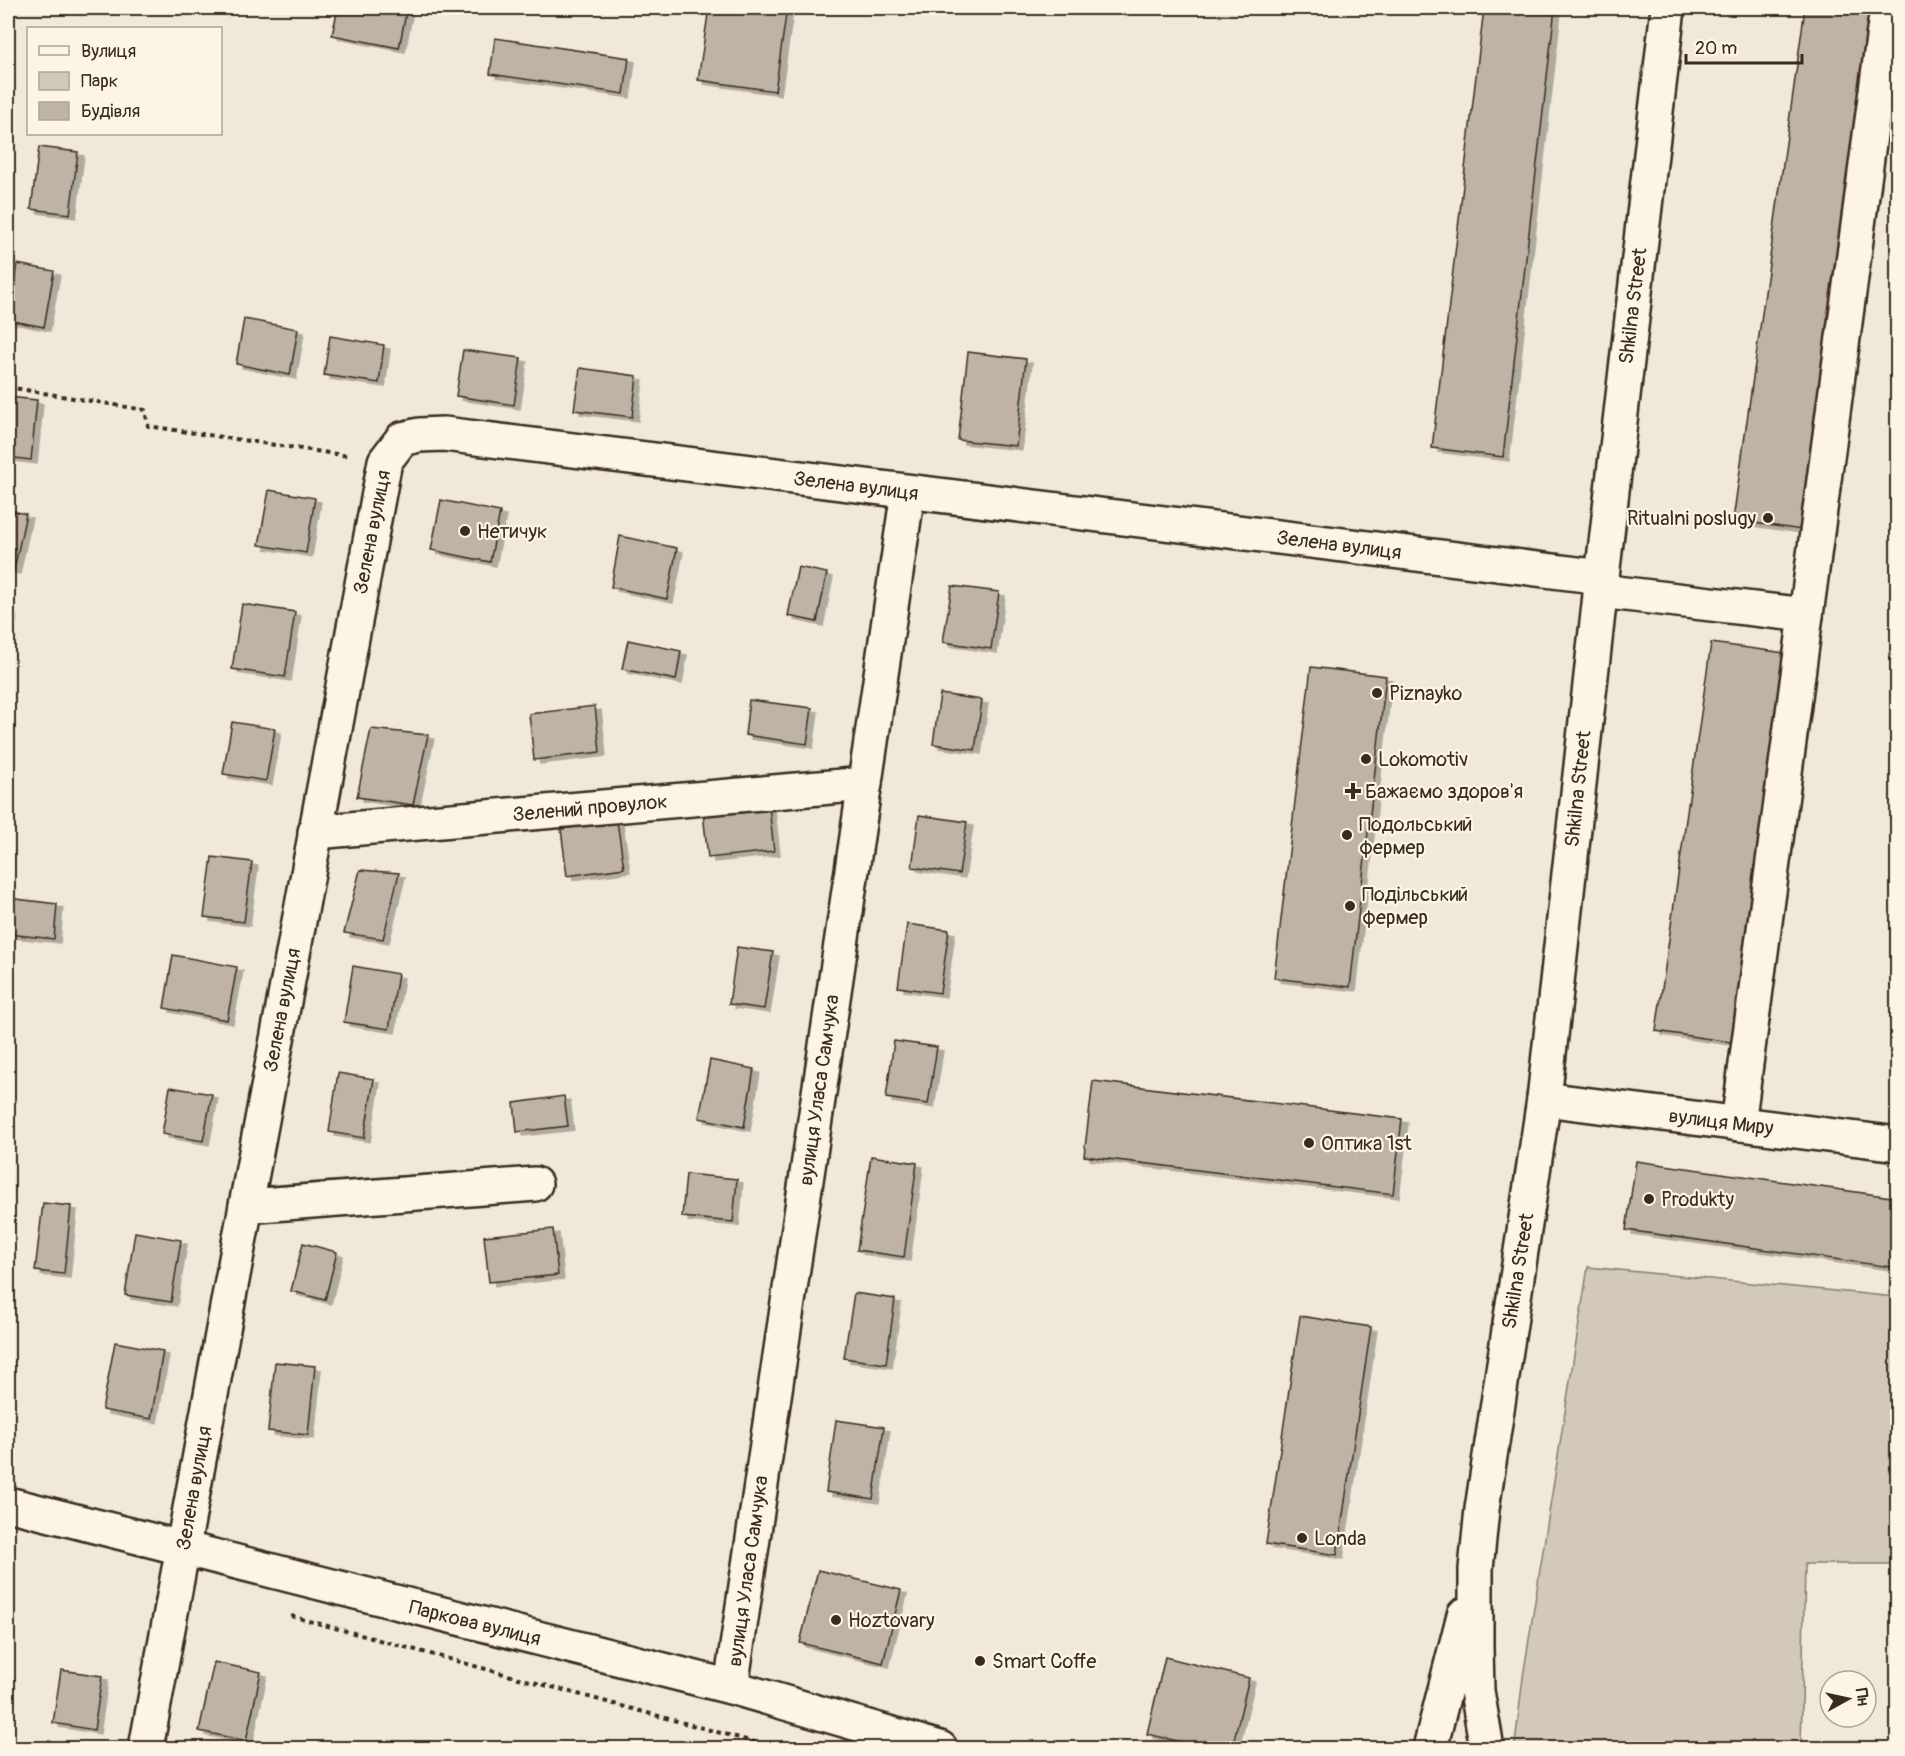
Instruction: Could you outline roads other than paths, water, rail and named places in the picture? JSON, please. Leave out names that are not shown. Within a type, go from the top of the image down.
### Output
[{"type":"street","name":"Shkilna Street","points":[[1487,1749],[1477,1691],[1476,1569],[1482,1509],[1544,1099],[1668,8]]},
{"type":"street","points":[[1738,1124],[1887,8]]},
{"type":"street","name":"Зелена вулиця","points":[[146,1749],[385,461],[402,439],[418,435],[444,434],[909,492],[1601,584],[1806,615]]},
{"type":"street","name":"вулиця Уласа Самчука","points":[[731,1687],[909,492]]},
{"type":"street","name":"Зелений провулок","points":[[315,832],[865,784]]},
{"type":"street","name":"вулиця Миру","points":[[1544,1099],[1898,1144]]},
{"type":"street","points":[[246,1206],[535,1184]]},
{"type":"street","name":"Паркова вулиця","points":[[8,1504],[731,1687],[932,1748]]},
{"type":"street","name":"Shkilna Street","points":[[1430,1749],[1476,1569]]},
{"type":"place","name":"Ritualni poslugy","points":[[1768,518]]},
{"type":"place","name":"Нетичук","points":[[465,531]]},
{"type":"place","name":"Piznayko","points":[[1377,693]]},
{"type":"place","name":"Lokomotiv","points":[[1366,759]]},
{"type":"place","name":"Бажаємо здоров'я","points":[[1353,791]]},
{"type":"place","name":"Подольський фермер","points":[[1347,835]]},
{"type":"place","name":"Подільський фермер","points":[[1350,906]]},
{"type":"place","name":"Оптика 1st","points":[[1309,1143]]},
{"type":"place","name":"Produkty","points":[[1649,1199]]},
{"type":"place","name":"Londa","points":[[1302,1538]]},
{"type":"place","name":"Hoztovary","points":[[836,1620]]},
{"type":"place","name":"Smart Coffe","points":[[980,1661]]}]
